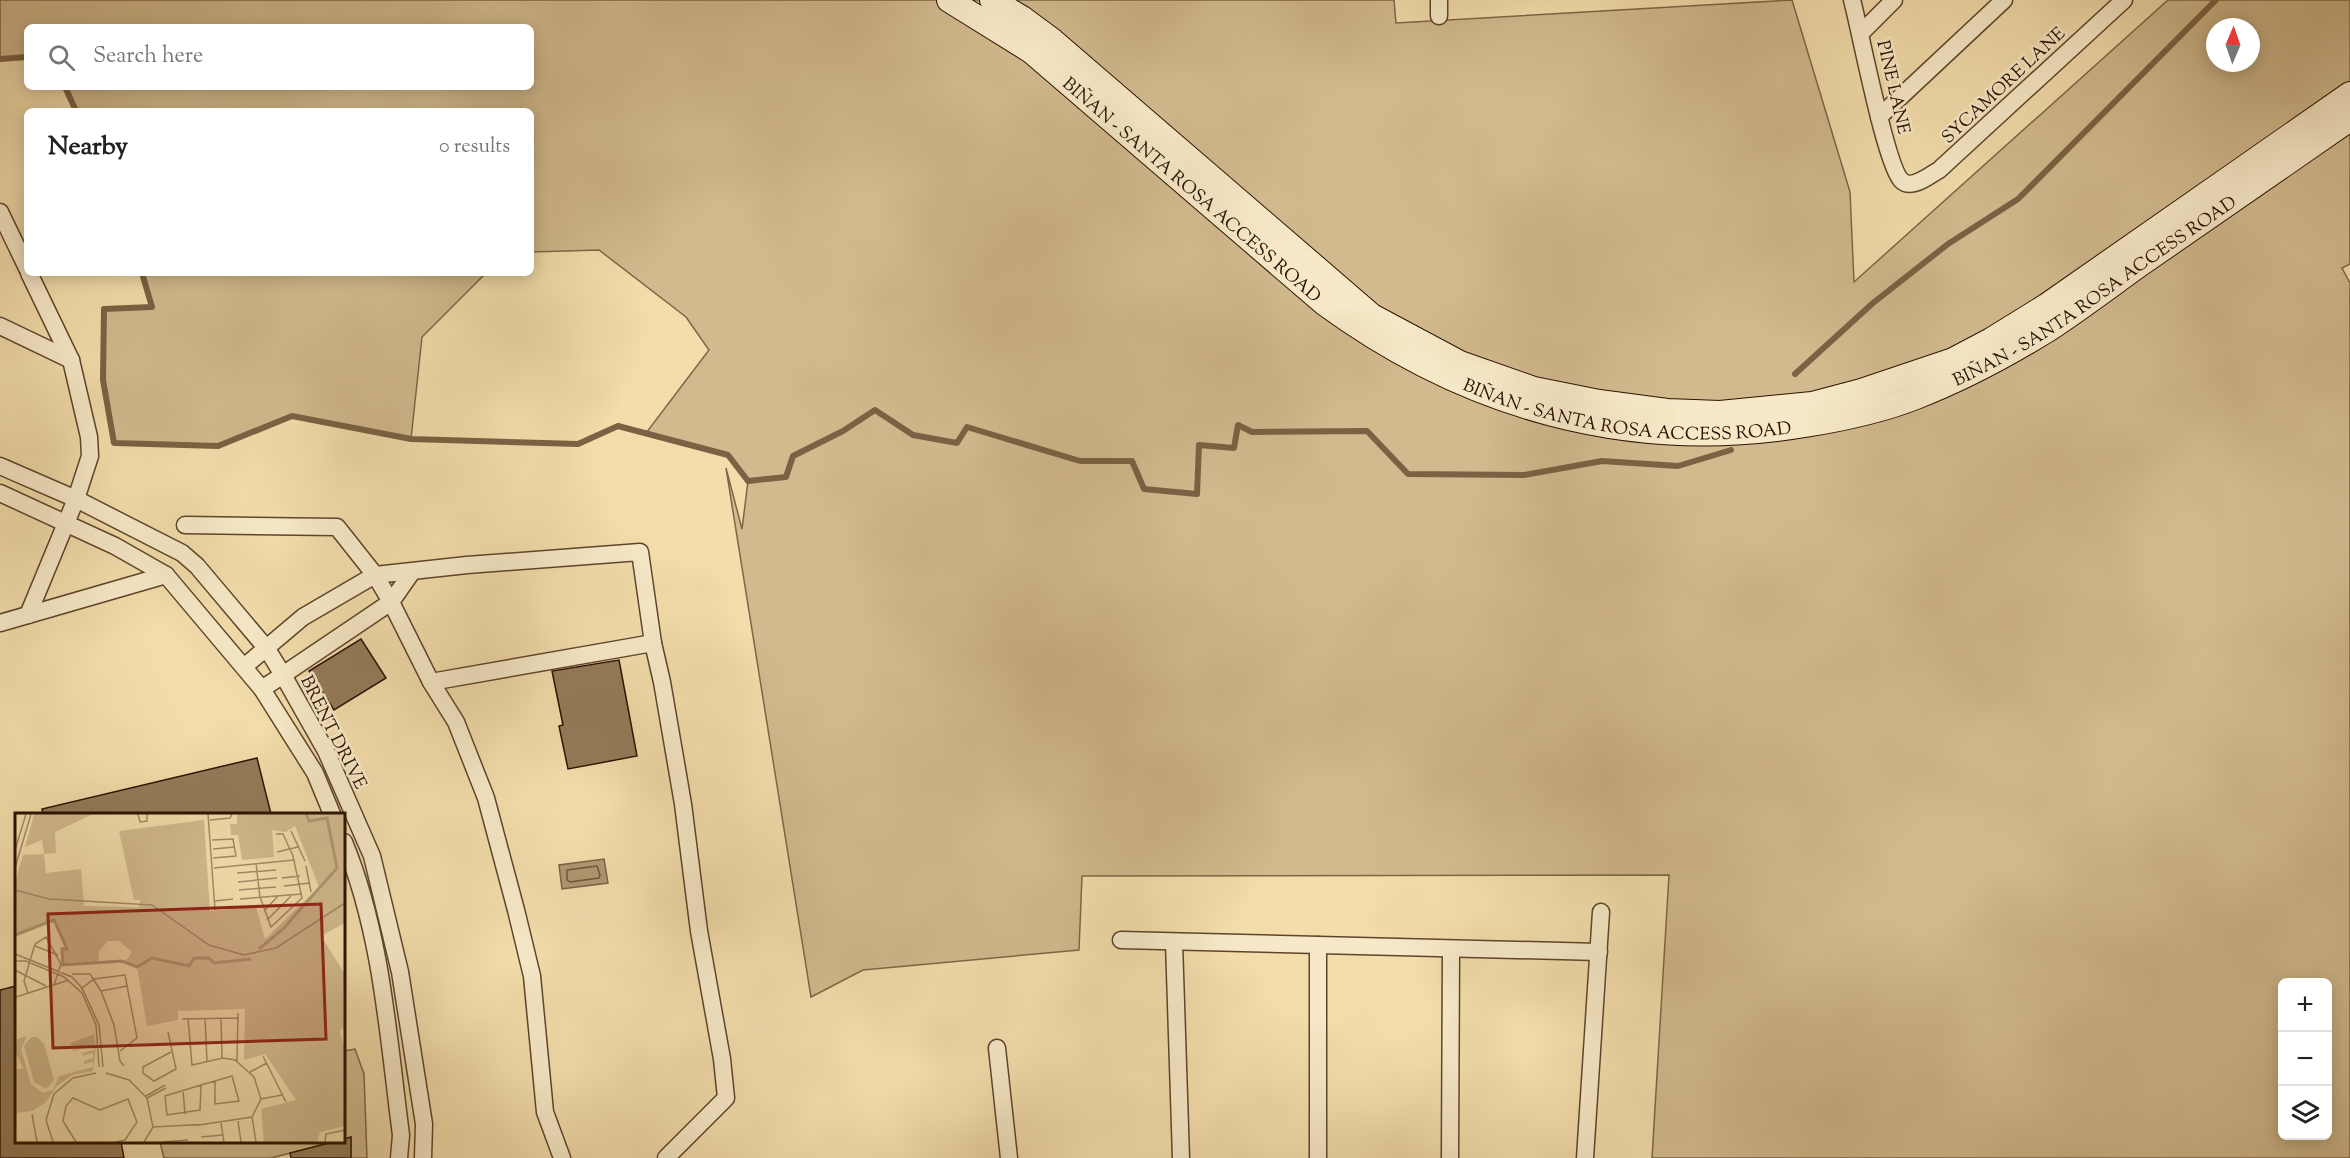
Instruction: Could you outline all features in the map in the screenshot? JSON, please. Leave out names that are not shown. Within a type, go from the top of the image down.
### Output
[{"type":"main road","name":"BIÑAN - SANTA ROSA ACCESS ROAD","points":[[949,0],[1031,51],[1326,291],[1460,363],[1534,389],[1599,402],[1667,411],[1814,413],[1861,391],[1953,360],[1991,340],[2253,175],[2350,119]]},
{"type":"main road","name":"BIÑAN - SANTA ROSA ACCESS ROAD","points":[[992,0],[1053,41],[1326,291]]},
{"type":"main road","name":"BIÑAN - SANTA ROSA ACCESS ROAD","points":[[2253,175],[2350,94]]},
{"type":"street","name":"PINE LANE","points":[[1852,0],[1879,117],[1895,170],[1901,181]]},
{"type":"street","points":[[1861,33],[1894,0]]},
{"type":"street","points":[[1879,117],[2004,0]]},
{"type":"street","name":"SYCAMORE LANE","points":[[1901,181],[1913,184],[1939,170],[2124,0]]},
{"type":"street","points":[[0,212],[24,262]]},
{"type":"street","points":[[28,615],[76,499],[90,456],[89,436],[71,360],[30,276]]},
{"type":"street","points":[[0,326],[71,360]]},
{"type":"street","name":"BRENT DRIVE","points":[[0,466],[76,499],[182,553],[197,566],[267,650],[283,675],[326,751],[372,856],[400,972],[424,1124],[423,1158]]},
{"type":"street","name":"BRENT DRIVE","points":[[0,493],[115,546],[166,575],[262,689],[315,773],[332,813]]},
{"type":"street","points":[[185,525],[337,527],[375,575],[431,682],[456,722],[486,798],[532,976],[545,1112],[562,1158]]},
{"type":"street","points":[[244,666],[267,650],[303,617],[375,575],[467,565],[640,552],[652,643],[662,682],[681,792],[699,931],[722,1059],[726,1098],[666,1158]]},
{"type":"street","points":[[262,689],[391,602],[412,572]]},
{"type":"street","points":[[0,623],[166,575]]},
{"type":"street","points":[[431,682],[652,643]]},
{"type":"street","points":[[345,845],[360,886],[380,973],[401,1135],[399,1158]]},
{"type":"street","points":[[1586,1158],[1601,912]]},
{"type":"street","points":[[1120,940],[1599,952]]},
{"type":"street","points":[[1174,942],[1181,1158]]},
{"type":"street","points":[[1318,945],[1318,1158]]},
{"type":"street","points":[[1450,1158],[1451,949]]},
{"type":"street","points":[[380,973],[400,972]]},
{"type":"street","points":[[997,1048],[1009,1158]]},
{"type":"shaded area","points":[[0,0],[1394,0],[1396,23],[1792,0],[1850,192],[1854,282],[2168,0],[2350,0],[2350,264],[2342,268],[2350,283],[2350,1158],[1652,1158],[1669,875],[1082,876],[1079,950],[863,970],[811,997],[726,468],[742,529],[748,481],[728,455],[646,433],[709,350],[686,317],[599,250],[534,252],[534,108],[76,108],[66,90],[534,90],[534,24],[24,24],[24,57],[0,59]]},
{"type":"shaded area","points":[[143,276],[483,276],[422,337],[411,439],[292,416],[218,446],[114,443],[103,380],[104,309],[151,306]]},
{"type":"shaded area","points":[[355,1049],[364,1074],[367,1158],[351,1158],[351,1137],[345,1139],[345,1051]]},
{"type":"shaded area","points":[[160,1143],[329,1143],[271,1158],[164,1158]]},
{"type":"water","points":[[604,859],[608,883],[562,889],[559,865]]},
{"type":"building","points":[[361,639],[386,678],[334,710],[309,671]]},
{"type":"building","points":[[619,660],[637,756],[568,769],[559,726],[563,725],[552,671]]},
{"type":"building","points":[[257,758],[271,813],[43,813],[42,809]]},
{"type":"building","points":[[15,986],[15,1143],[121,1143],[124,1158],[0,1158],[0,990]]},
{"type":"building","points":[[351,1137],[351,1158],[291,1158],[290,1153],[329,1143],[345,1143],[345,1139]]},
{"type":"waterway","points":[[1795,374],[1873,303],[1948,244],[2018,199],[2216,0]]},
{"type":"waterway","points":[[0,59],[24,57]]},
{"type":"waterway","points":[[66,90],[75,108]]},
{"type":"waterway","points":[[143,276],[152,307],[104,309],[103,380],[114,443],[218,446],[292,416],[411,439],[578,444],[618,426],[728,455],[748,481],[786,477],[793,456],[843,431],[875,410],[913,435],[957,443],[967,427],[1080,461],[1132,461],[1144,489],[1197,494],[1199,445],[1234,448],[1238,425],[1252,432],[1367,431],[1408,474],[1524,475],[1602,461],[1678,466],[1731,450]]}]
